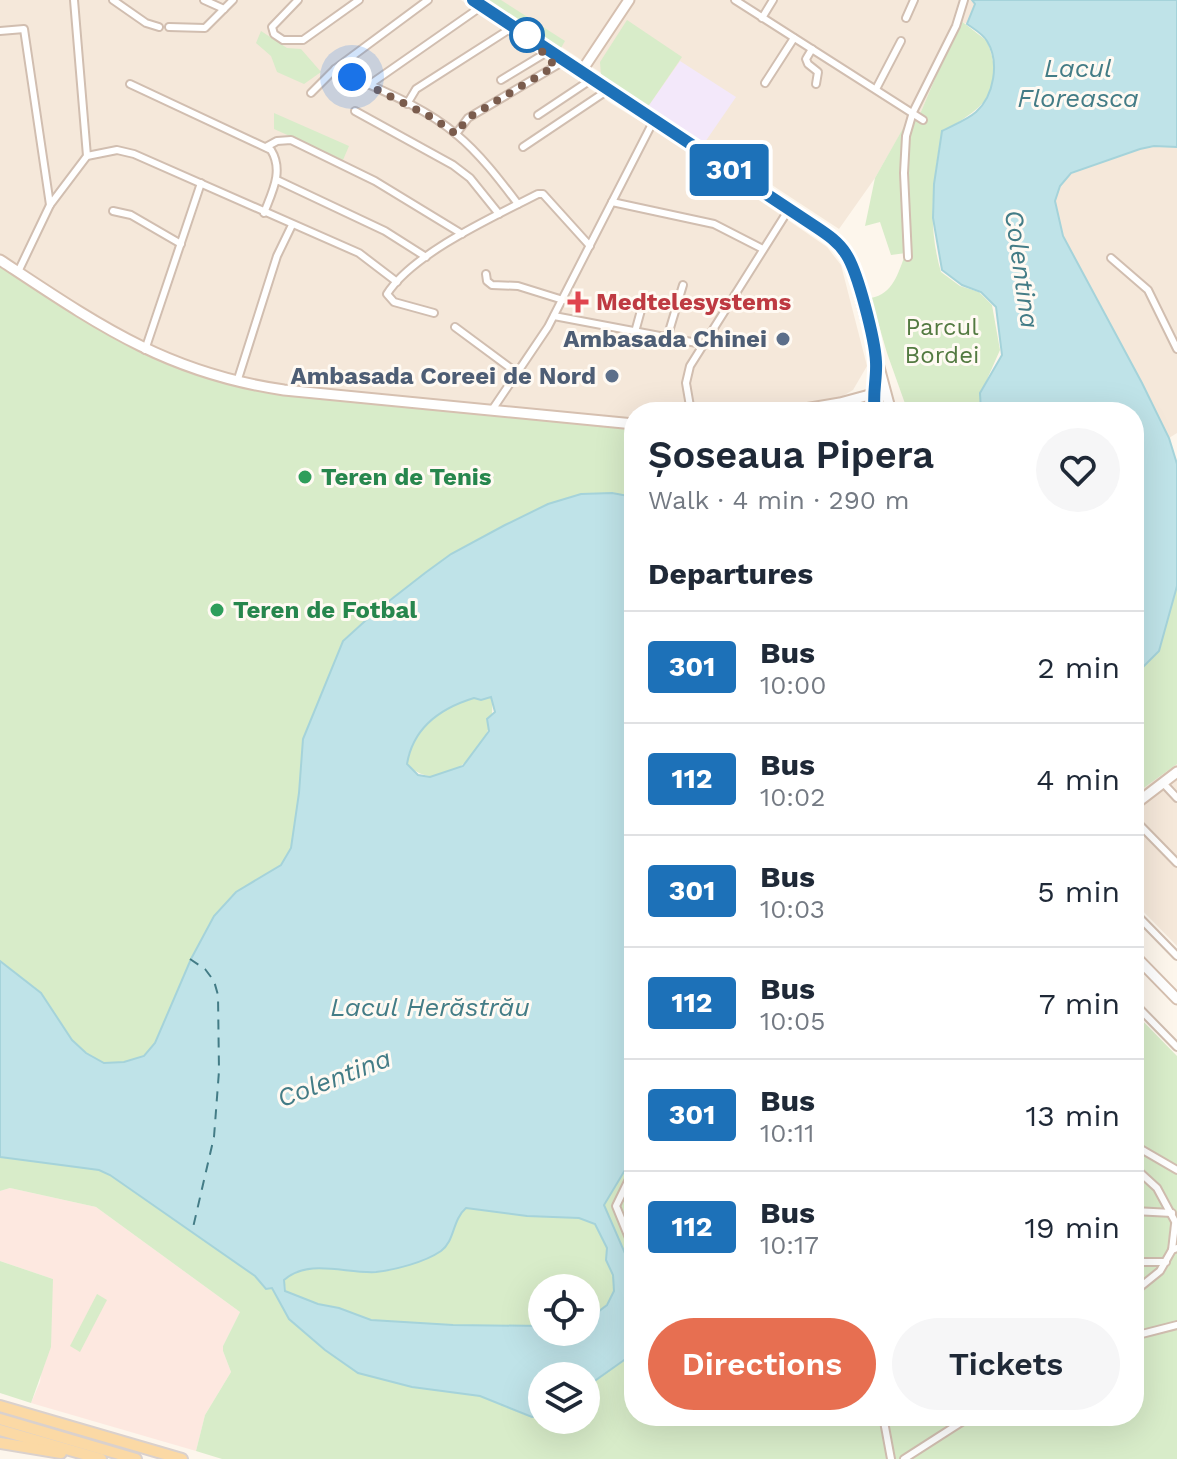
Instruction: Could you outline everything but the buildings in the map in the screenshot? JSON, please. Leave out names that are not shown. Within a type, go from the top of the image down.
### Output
[{"type":"main road","points":[[579,71],[622,0]]},
{"type":"main road","points":[[579,71],[629,0]]},
{"type":"main road","points":[[477,3],[833,239],[849,258],[887,402]]},
{"type":"main road","points":[[0,260],[97,324],[145,351],[179,365],[237,382],[284,390],[624,423]]},
{"type":"main road","points":[[874,402],[876,364]]},
{"type":"main road","points":[[839,402],[873,394],[884,395]]},
{"type":"main road","points":[[1144,797],[1177,772]]},
{"type":"main road","points":[[1144,965],[1177,999]]},
{"type":"main road","points":[[0,1406],[182,1459]]},
{"type":"main road","points":[[0,1419],[136,1459]]},
{"type":"main road","points":[[0,1430],[98,1458]]},
{"type":"main road","points":[[32,1439],[52,1434]]},
{"type":"main road","points":[[0,1443],[98,1458]]},
{"type":"street","points":[[18,272],[50,205],[87,156],[74,0]]},
{"type":"street","points":[[113,0],[146,23],[159,27]]},
{"type":"street","points":[[204,0],[224,9]]},
{"type":"street","points":[[169,27],[205,28],[233,0]]},
{"type":"street","points":[[298,0],[271,30],[283,40],[303,40],[359,0]]},
{"type":"street","points":[[311,93],[335,69],[428,0]]},
{"type":"street","points":[[735,0],[923,120]]},
{"type":"street","points":[[762,18],[773,0]]},
{"type":"street","points":[[906,18],[914,0]]},
{"type":"street","points":[[908,257],[904,173],[906,136],[913,112],[956,26],[964,0]]},
{"type":"street","points":[[369,85],[477,3]]},
{"type":"street","points":[[407,104],[416,89],[513,26]]},
{"type":"street","points":[[0,31],[24,29],[50,205]]},
{"type":"street","points":[[765,83],[794,38]]},
{"type":"street","points":[[876,89],[901,41]]},
{"type":"street","points":[[812,49],[806,59],[818,72],[816,84]]},
{"type":"street","points":[[501,80],[550,51]]},
{"type":"street","points":[[456,134],[468,118],[564,61]]},
{"type":"street","points":[[335,69],[407,104],[456,134],[518,204]]},
{"type":"street","points":[[538,115],[592,79]]},
{"type":"street","points":[[130,84],[271,150],[276,161],[277,180],[264,213]]},
{"type":"street","points":[[523,147],[608,90]]},
{"type":"street","points":[[355,111],[453,165],[476,184],[499,214]]},
{"type":"street","points":[[491,410],[563,300],[654,120]]},
{"type":"street","points":[[266,147],[277,141],[291,140],[375,181],[462,234]]},
{"type":"street","points":[[87,156],[124,151],[359,253],[397,282]]},
{"type":"street","points":[[277,180],[385,231],[426,257]]},
{"type":"street","points":[[145,351],[201,183]]},
{"type":"street","points":[[434,313],[390,300],[387,294],[426,257],[538,194],[543,194],[590,246]]},
{"type":"street","points":[[612,202],[714,224],[763,249]]},
{"type":"street","points":[[689,402],[687,372],[789,209]]},
{"type":"street","points":[[113,211],[131,215],[181,244]]},
{"type":"street","points":[[237,382],[277,256],[292,225]]},
{"type":"street","points":[[1111,258],[1148,290],[1177,349]]},
{"type":"street","points":[[486,274],[487,281],[492,285],[518,286],[563,300]]},
{"type":"street","points":[[667,338],[683,285]]},
{"type":"street","points":[[635,332],[643,303]]},
{"type":"street","points":[[554,316],[702,344]]},
{"type":"street","points":[[1167,328],[1177,323]]},
{"type":"street","points":[[455,327],[517,373]]},
{"type":"street","points":[[1163,783],[1177,798]]},
{"type":"street","points":[[1144,829],[1177,863]]},
{"type":"street","points":[[1144,922],[1177,956]]},
{"type":"street","points":[[1144,1015],[1177,1047]]},
{"type":"street","points":[[1144,1151],[1177,1170]]},
{"type":"street","points":[[1144,1176],[1157,1188],[1176,1224],[1174,1249],[1144,1286]]},
{"type":"street","points":[[624,1190],[616,1206],[624,1226]]},
{"type":"street","points":[[1144,1212],[1172,1213]]},
{"type":"street","points":[[1144,1262],[1166,1262]]},
{"type":"street","points":[[1144,1333],[1177,1325]]},
{"type":"street","points":[[885,1426],[891,1459]]},
{"type":"street","points":[[904,1459],[955,1426]]},
{"type":"shaded area","points":[[0,0],[461,0],[827,247],[841,265],[867,366],[853,390],[834,402],[624,402],[624,428],[282,394],[190,370],[0,263]]},
{"type":"shaded area","points":[[490,0],[972,0],[975,3],[967,24],[960,21],[920,114],[910,117],[875,178],[839,229]]},
{"type":"shaded area","points":[[680,61],[736,97],[703,145],[647,108]]},
{"type":"shaded area","points":[[1166,145],[1177,147],[1177,433],[1169,438],[1063,236],[1055,201],[1059,186],[1071,173],[1140,149]]},
{"type":"shaded area","points":[[1177,764],[1177,946],[1144,912],[1144,788]]},
{"type":"shaded area","points":[[10,1188],[96,1207],[240,1312],[223,1346],[231,1372],[205,1415],[196,1451],[31,1403],[40,1382],[53,1279],[0,1261],[0,1191]]},
{"type":"green space","points":[[486,0],[501,0],[565,41],[561,48]]},
{"type":"green space","points":[[627,20],[682,57],[647,108],[601,76],[600,62]]},
{"type":"green space","name":"Parcul Bordei","points":[[960,20],[987,41],[994,74],[992,86],[980,106],[942,132],[934,185],[933,219],[941,272],[960,286],[979,292],[992,305],[1000,350],[981,393],[981,402],[904,402],[871,298],[890,287],[906,253],[891,255],[880,222],[865,226],[875,178],[910,116],[920,114]]},
{"type":"green space","points":[[261,31],[287,48],[301,49],[321,72],[304,84],[277,72],[271,56],[256,43]]},
{"type":"green space","points":[[274,113],[349,146],[343,160],[274,129]]},
{"type":"green space","points":[[0,263],[96,325],[228,382],[282,394],[624,428],[624,495],[612,493],[451,554],[375,612],[343,641],[303,739],[291,848],[281,865],[236,892],[214,916],[191,959],[155,1043],[144,1056],[124,1062],[104,1063],[86,1053],[72,1040],[41,993],[0,961]]},
{"type":"green space","points":[[1177,586],[1177,764],[1144,788],[1144,666],[1159,651]]},
{"type":"green space","points":[[491,697],[492,714],[488,731],[467,761],[453,771],[437,776],[422,774],[407,764],[421,731],[438,713],[460,701]]},
{"type":"green space","points":[[1144,1022],[1177,1056],[1177,1459],[222,1459],[196,1451],[205,1415],[231,1372],[223,1346],[240,1312],[96,1207],[10,1188],[0,1191],[0,1157],[100,1170],[110,1175],[255,1276],[266,1289],[272,1288],[289,1319],[358,1373],[412,1387],[480,1396],[528,1415],[528,1434],[600,1434],[600,1377],[624,1360],[624,1426],[1144,1426]]},
{"type":"green space","points":[[624,1169],[624,1251],[604,1205]]},
{"type":"green space","points":[[465,1208],[527,1216],[579,1218],[595,1224],[607,1248],[606,1260],[613,1275],[614,1291],[600,1310],[600,1274],[528,1274],[528,1326],[371,1320],[286,1291],[284,1279],[305,1270],[376,1272],[427,1259],[446,1247]]},
{"type":"green space","points":[[0,1261],[53,1279],[51,1347],[31,1403],[0,1393]]},
{"type":"green space","points":[[97,1294],[107,1300],[80,1352],[70,1346]]},
{"type":"water","name":"Lacul Floreasca","points":[[972,0],[1177,0],[1177,147],[1140,149],[1071,173],[1060,186],[1055,201],[1063,236],[1142,383],[1169,438],[1177,464],[1177,586],[1159,651],[1144,666],[1144,402],[980,402],[980,393],[1002,355],[996,307],[981,292],[962,285],[942,270],[933,218],[934,184],[942,131],[976,112],[987,97],[993,78],[991,49],[981,34],[967,24],[975,4]]},
{"type":"water","name":"Lacul Herăstrău","points":[[581,494],[624,495],[624,1172],[604,1205],[624,1251],[624,1360],[600,1377],[600,1362],[528,1362],[528,1415],[480,1396],[412,1387],[358,1373],[289,1319],[272,1288],[266,1289],[255,1276],[110,1175],[99,1170],[0,1157],[0,961],[41,993],[72,1040],[86,1053],[104,1063],[124,1062],[144,1056],[155,1043],[191,959],[214,916],[236,892],[281,865],[291,848],[303,739],[343,641],[375,612],[451,554],[548,504]],"holes":[[[491,697],[495,712],[487,719],[489,731],[463,766],[430,777],[418,775],[407,764],[415,740],[430,721],[450,707],[474,698],[481,700]],[[466,1208],[527,1216],[579,1218],[595,1224],[607,1248],[606,1260],[613,1275],[614,1291],[607,1305],[600,1310],[600,1346],[528,1346],[528,1326],[371,1320],[285,1291],[284,1280],[305,1270],[328,1268],[376,1272],[427,1259],[446,1247],[458,1218]]]},
{"type":"ferry route","points":[[190,959],[205,969],[214,981],[218,995],[219,1071],[214,1137],[192,1232]]},
{"type":"bus line","name":"301","points":[[473,0],[840,245],[849,258],[867,322],[876,364],[874,402]]},
{"type":"place","name":"Medtelesystems","points":[[578,302]]},
{"type":"place","name":"Ambasada Chinei","points":[[783,339]]},
{"type":"place","name":"Ambasada Coreei de Nord","points":[[612,376]]},
{"type":"place","name":"Teren de Tenis","points":[[305,477]]},
{"type":"place","name":"Teren de Fotbal","points":[[217,610]]},
{"type":"route","points":[[352,77],[433,118],[456,134],[468,118],[555,66],[527,35]]},
{"type":"water label","name":"Colentina","points":[[1022,269]]},
{"type":"water label","name":"Colentina","points":[[334,1078]]}]
